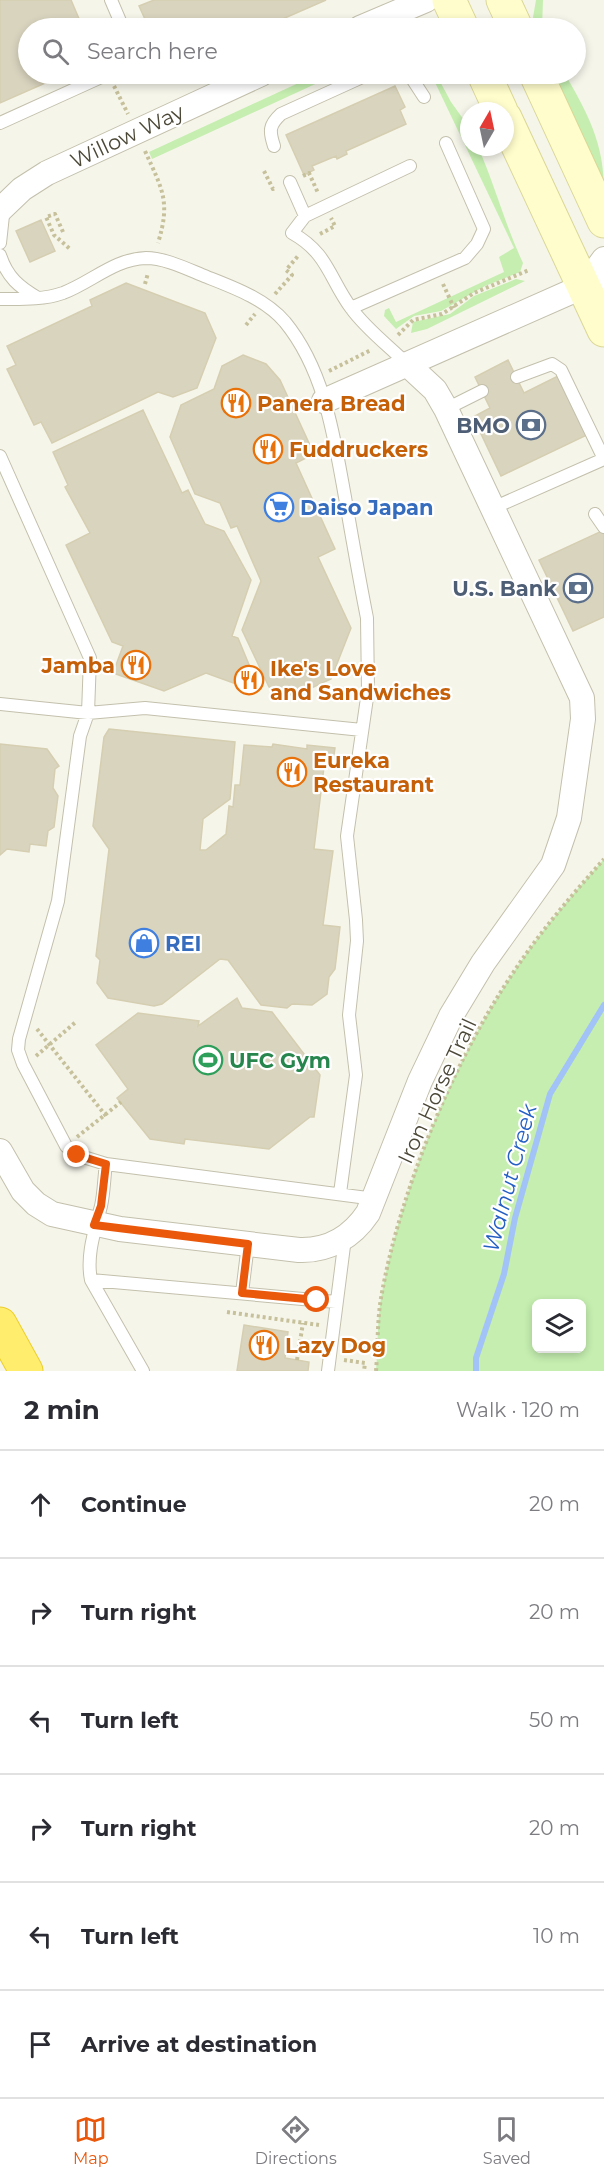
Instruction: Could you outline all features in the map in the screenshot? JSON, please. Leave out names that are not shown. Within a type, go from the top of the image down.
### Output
[{"type":"highway","points":[[0,1324],[26,1371]]},
{"type":"main road","points":[[449,0],[457,18]]},
{"type":"main road","points":[[503,0],[511,18]]},
{"type":"main road","points":[[489,84],[497,102]]},
{"type":"main road","points":[[541,84],[604,221]]},
{"type":"main road","points":[[514,135],[594,284],[604,330]]},
{"type":"street","points":[[384,18],[426,0]]},
{"type":"street","name":"Willow Way","points":[[2,208],[22,189],[47,173],[239,84]]},
{"type":"street","points":[[321,390],[406,364],[594,284],[604,259]]},
{"type":"street","points":[[0,1151],[23,1191],[36,1204],[52,1214],[94,1225],[248,1244],[313,1250],[330,1246],[360,1225],[375,1198],[420,1082],[451,1016],[483,963],[554,865],[569,818],[593,717],[446,409],[435,390],[406,364]]},
{"type":"lane","points":[[111,0],[119,18]]},
{"type":"lane","points":[[0,123],[93,84]]},
{"type":"lane","points":[[274,146],[269,131],[273,122],[281,114],[347,84]]},
{"type":"lane","points":[[416,84],[424,97]]},
{"type":"lane","points":[[351,308],[465,258],[477,244],[484,229],[446,143]]},
{"type":"lane","points":[[406,364],[351,308],[323,258],[310,244],[292,234],[305,216],[410,166]]},
{"type":"lane","points":[[290,182],[305,216]]},
{"type":"lane","points":[[0,243],[2,208]]},
{"type":"lane","points":[[0,255],[5,270],[20,287],[39,298]]},
{"type":"lane","points":[[0,299],[39,298],[64,292],[99,273],[132,260],[153,259],[241,290],[267,305],[285,322],[306,354],[321,390],[367,618],[368,692],[347,836],[357,941],[348,1015],[356,1075],[340,1193]]},
{"type":"lane","points":[[493,508],[604,458],[561,370],[552,364],[517,377]]},
{"type":"lane","points":[[446,409],[482,391]]},
{"type":"lane","points":[[0,456],[90,658],[88,713],[80,736],[58,901],[25,1015],[18,1050],[23,1064],[66,1146],[77,1155],[106,1164],[375,1198]]},
{"type":"lane","points":[[595,514],[604,528]]},
{"type":"lane","points":[[0,704],[88,713],[145,708],[362,730]]},
{"type":"lane","points":[[106,1164],[101,1206],[94,1225],[89,1270],[91,1280],[143,1371]]},
{"type":"lane","points":[[329,1365],[345,1237]]},
{"type":"lane","points":[[242,1293],[248,1244]]},
{"type":"lane","points":[[91,1280],[336,1302]]},
{"type":"path","points":[[113,84],[165,200],[165,222],[145,284]]},
{"type":"path","points":[[63,232],[55,214],[46,217],[54,235],[70,249]]},
{"type":"path","points":[[436,270],[454,308]]},
{"type":"path","points":[[321,390],[385,342],[403,332],[413,320],[442,314],[474,294],[529,270]]},
{"type":"path","name":"Iron Horse Trail","points":[[376,1371],[381,1301],[390,1251],[406,1199],[433,1127],[468,1052],[510,976],[562,907],[604,858]]},
{"type":"path","points":[[25,1015],[106,1116]]},
{"type":"path","points":[[23,1064],[77,1021]]},
{"type":"path","points":[[66,1146],[121,1102]]},
{"type":"path","points":[[227,1312],[319,1325],[315,1358],[329,1365],[365,1363],[364,1371]]},
{"type":"path","points":[[297,1360],[303,1323]]},
{"type":"green space","points":[[536,0],[543,0],[542,18],[533,18]]},
{"type":"green space","points":[[296,84],[315,84],[152,159],[149,152]]},
{"type":"green space","points":[[436,84],[441,84],[460,114],[460,135]]},
{"type":"green space","points":[[556,84],[571,84],[581,102],[598,143],[604,191]]},
{"type":"green space","points":[[470,156],[482,156],[523,263],[520,272],[485,286],[441,311],[414,316],[396,329],[384,316],[385,310],[389,308],[396,322],[504,272],[499,257],[514,248]]},
{"type":"green space","points":[[516,279],[525,281],[427,329],[411,333],[413,322],[450,314],[474,296]]},
{"type":"green space","points":[[604,859],[604,1371],[376,1371],[381,1298],[389,1258],[414,1174],[431,1131],[468,1049],[489,1011],[521,960],[567,901]]},
{"type":"building","points":[[0,0],[71,0],[79,18],[18,18],[18,84],[43,84],[0,103]]},
{"type":"building","points":[[154,0],[326,0],[285,18],[144,18],[139,6]]},
{"type":"building","points":[[395,86],[405,107],[400,110],[406,124],[346,151],[347,154],[337,159],[336,156],[312,166],[314,170],[304,175],[286,135]]},
{"type":"building","points":[[41,220],[55,251],[30,262],[16,231]]},
{"type":"building","points":[[126,283],[205,313],[216,338],[197,388],[173,397],[158,392],[52,443],[41,422],[34,425],[7,369],[16,365],[7,346],[92,306],[90,300]]},
{"type":"building","points":[[243,355],[266,364],[280,380],[314,454],[296,463],[335,549],[318,557],[351,628],[331,679],[294,696],[269,687],[242,630],[261,581],[237,526],[231,528],[220,503],[195,494],[170,437],[181,405],[214,389],[222,366]]},
{"type":"building","name":"BMO","points":[[508,360],[524,393],[560,375],[589,434],[501,476],[473,417],[490,408],[475,377]]},
{"type":"building","points":[[143,410],[182,493],[188,490],[205,524],[224,531],[251,580],[232,636],[238,638],[257,684],[247,688],[206,673],[164,691],[113,673],[123,646],[112,642],[66,545],[90,533],[65,487],[68,485],[53,452]]},
{"type":"building","name":"U.S. Bank","points":[[604,530],[604,617],[573,631],[539,560]]},
{"type":"building","points":[[109,729],[235,742],[230,799],[203,819],[200,850],[206,850],[226,834],[229,806],[233,807],[235,785],[240,785],[244,745],[272,747],[273,744],[307,749],[307,745],[335,748],[332,768],[324,767],[314,849],[333,851],[323,925],[340,927],[335,969],[329,977],[327,994],[312,1005],[292,1004],[287,1008],[261,1005],[228,960],[220,959],[162,1004],[154,1006],[108,998],[97,983],[100,960],[96,956],[109,849],[93,826],[104,737]]},
{"type":"building","points":[[0,744],[47,749],[59,766],[55,769],[53,788],[58,796],[54,827],[48,831],[46,846],[30,844],[29,852],[7,849],[0,855]]},
{"type":"building","name":"UFC Gym","points":[[237,998],[242,1008],[272,1012],[320,1075],[314,1117],[310,1117],[269,1149],[185,1139],[184,1144],[150,1139],[117,1098],[128,1089],[96,1045],[138,1013],[199,1021],[198,1026]]},
{"type":"building","name":"Lazy Dog","points":[[244,1325],[288,1332],[285,1358],[309,1362],[308,1371],[237,1371]]},
{"type":"waterway","name":"Walnut Creek","points":[[476,1371],[476,1358],[504,1274],[515,1218],[550,1094],[604,1005]]},
{"type":"place","name":"Panera Bread","points":[[236,403]]},
{"type":"place","name":"BMO","points":[[531,425]]},
{"type":"place","name":"Fuddruckers","points":[[268,449]]},
{"type":"place","name":"Daiso Japan","points":[[279,507]]},
{"type":"place","name":"U.S. Bank","points":[[578,588]]},
{"type":"place","name":"Jamba","points":[[136,665]]},
{"type":"place","name":"Ike's Love and Sandwiches","points":[[249,680]]},
{"type":"place","name":"Eureka Restaurant","points":[[292,772]]},
{"type":"place","name":"REI","points":[[144,943]]},
{"type":"place","name":"UFC Gym","points":[[208,1060]]},
{"type":"place","name":"Lazy Dog","points":[[264,1345]]},
{"type":"route","points":[[77,1155],[106,1164],[101,1206],[94,1225],[248,1244],[242,1293],[317,1300]]}]
